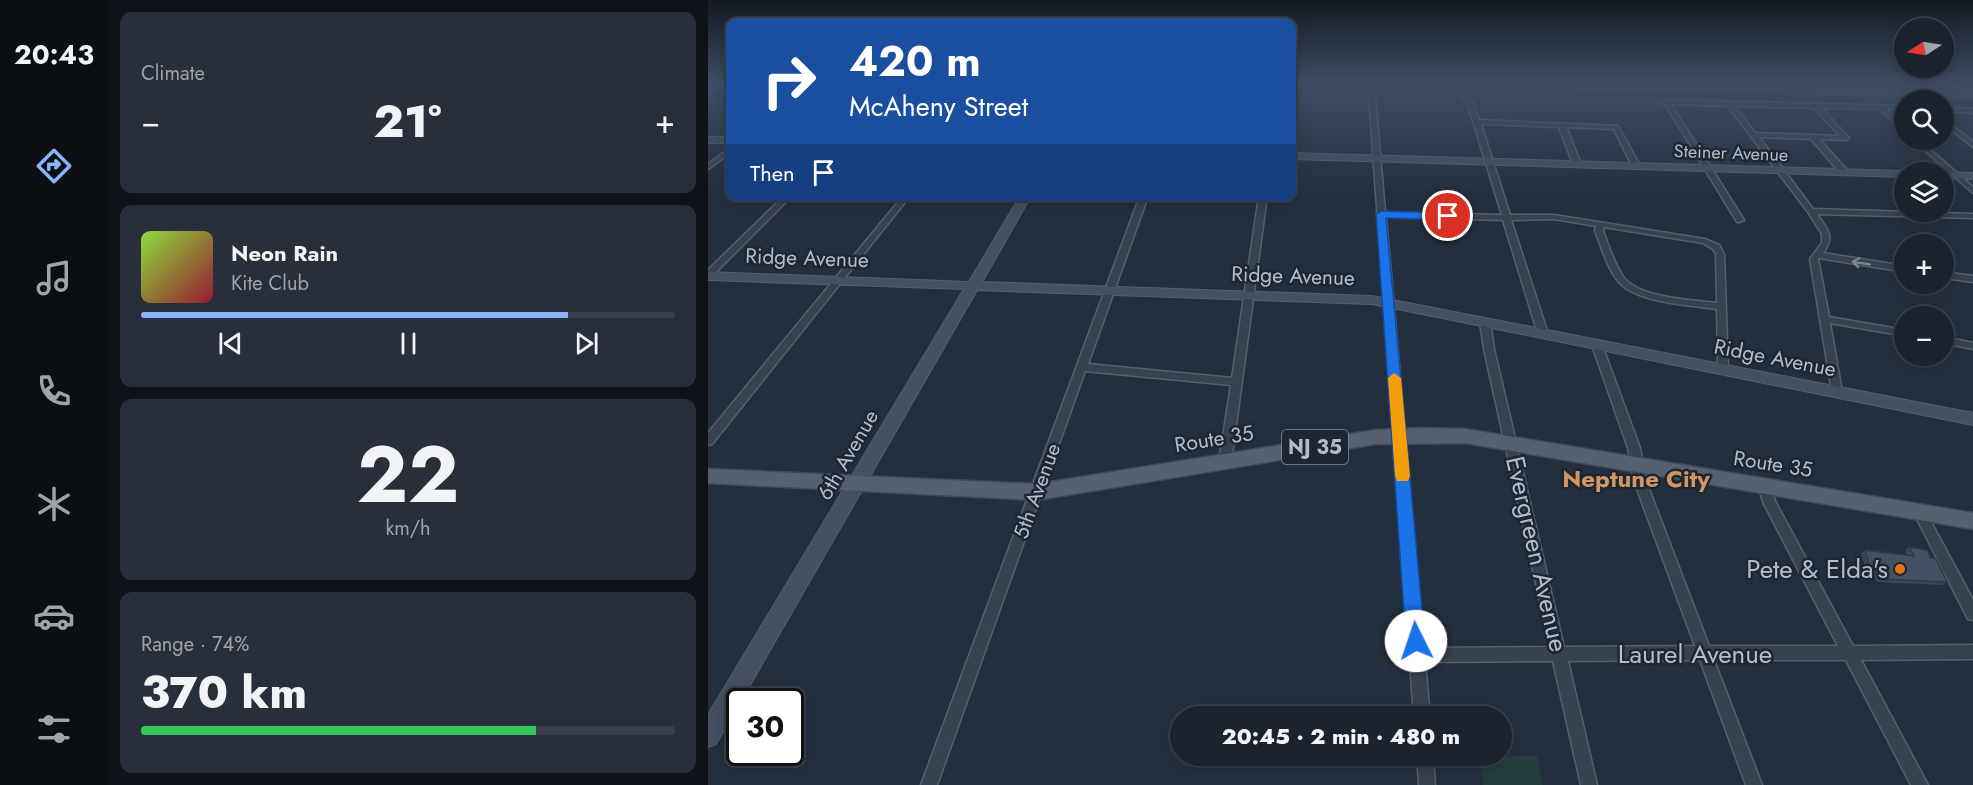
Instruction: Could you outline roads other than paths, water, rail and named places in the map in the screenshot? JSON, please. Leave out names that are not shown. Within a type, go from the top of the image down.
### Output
[{"type":"main road","name":"Route 35","points":[[708,476],[1037,492],[1376,437],[1465,436],[1973,521]]},
{"type":"street","points":[[1374,121],[1421,706]]},
{"type":"street","points":[[1676,121],[1740,220]]},
{"type":"street","points":[[1742,121],[1811,211],[1827,238],[1814,259],[1837,392]]},
{"type":"street","points":[[1753,135],[1846,138],[1830,121]]},
{"type":"street","points":[[1543,334],[1476,122],[1616,127],[1636,166]]},
{"type":"street","points":[[1562,125],[1576,164]]},
{"type":"street","points":[[1954,129],[1973,145]]},
{"type":"street","points":[[1813,137],[1844,172]]},
{"type":"street","points":[[708,140],[726,140]]},
{"type":"street","points":[[1927,150],[1973,191]]},
{"type":"street","points":[[708,167],[726,153]]},
{"type":"street","name":"Steiner Avenue","points":[[1296,156],[1894,174]]},
{"type":"street","points":[[1956,176],[1973,176]]},
{"type":"street","points":[[708,275],[784,201]]},
{"type":"street","points":[[708,441],[904,201]]},
{"type":"street","name":"6th Avenue","points":[[708,736],[1023,201]]},
{"type":"street","name":"5th Avenue","points":[[929,785],[1142,201]]},
{"type":"street","points":[[1225,462],[1262,201]]},
{"type":"street","points":[[1811,211],[1973,216]]},
{"type":"street","points":[[1381,214],[1554,217],[1690,237],[1711,244],[1720,254],[1723,369]]},
{"type":"street","points":[[1600,224],[1599,231],[1615,267],[1629,287],[1643,293],[1721,307]]},
{"type":"street","points":[[1818,255],[1894,267]]},
{"type":"street","name":"Ridge Avenue","points":[[708,275],[1372,300],[1973,419]]},
{"type":"street","points":[[1954,276],[1973,279]]},
{"type":"street","points":[[1824,319],[1894,331]]},
{"type":"street","name":"Evergreen Avenue","points":[[1485,322],[1489,349],[1589,785]]},
{"type":"street","points":[[1954,342],[1973,346]]},
{"type":"street","points":[[1597,345],[1634,448],[1640,482],[1754,785]]},
{"type":"street","points":[[1083,367],[1236,382]]},
{"type":"street","points":[[1765,487],[1769,502],[1920,785]]},
{"type":"street","points":[[1919,511],[1973,614]]},
{"type":"street","name":"Laurel Avenue","points":[[1417,655],[1973,652]]},
{"type":"street","points":[[1426,766],[1427,785]]},
{"type":"place","name":"Pete & Elda's","points":[[1900,569]]},
{"type":"district","name":"Neptune City","points":[[1636,478]]}]
